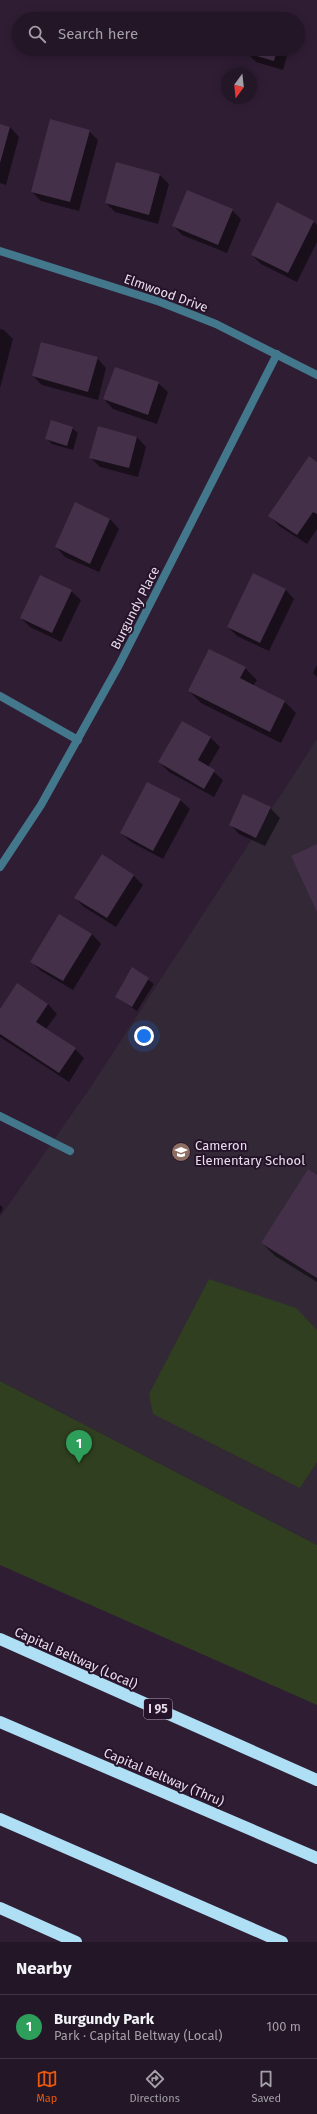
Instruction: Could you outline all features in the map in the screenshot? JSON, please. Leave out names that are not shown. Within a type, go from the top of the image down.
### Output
[{"type":"highway","name":"Capital Beltway (Local)","points":[[0,1639],[317,1780]]},
{"type":"highway","name":"Capital Beltway (Thru)","points":[[0,1722],[317,1858]]},
{"type":"highway","points":[[0,1819],[282,1942]]},
{"type":"highway","points":[[0,1908],[76,1942]]},
{"type":"street","name":"Elmwood Drive","points":[[0,250],[160,302],[216,324],[317,375]]},
{"type":"street","name":"Burgundy Place","points":[[0,867],[41,805],[119,665],[278,354]]},
{"type":"street","points":[[0,696],[78,740]]},
{"type":"street","points":[[0,1116],[70,1151]]},
{"type":"shaded area","name":"Cameron Elementary School","points":[[317,739],[317,1545],[0,1381],[0,1217],[90,1088]]},
{"type":"green space","points":[[209,1279],[296,1308],[317,1330],[317,1462],[300,1488],[153,1414],[149,1394]]},
{"type":"green space","points":[[0,1381],[317,1545],[317,1705],[0,1565]]},
{"type":"building","points":[[256,56],[275,56],[274,61]]},
{"type":"building","points":[[50,119],[90,130],[70,202],[31,192]]},
{"type":"building","points":[[0,124],[10,127],[0,163]]},
{"type":"building","points":[[116,162],[160,174],[149,215],[105,203]]},
{"type":"building","points":[[187,190],[233,209],[218,245],[172,226]]},
{"type":"building","points":[[277,202],[314,221],[288,273],[251,255]]},
{"type":"building","points":[[41,342],[98,357],[88,392],[32,376]]},
{"type":"building","points":[[115,367],[159,382],[148,415],[103,399]]},
{"type":"building","points":[[51,420],[73,427],[67,446],[45,439]]},
{"type":"building","points":[[98,426],[137,437],[129,468],[89,458]]},
{"type":"building","points":[[309,456],[317,462],[317,514],[313,512],[297,535],[268,516]]},
{"type":"building","points":[[75,502],[110,519],[90,564],[55,547]]},
{"type":"building","points":[[253,573],[286,589],[260,643],[227,627]]},
{"type":"building","points":[[40,575],[72,590],[52,633],[20,618]]},
{"type":"building","points":[[209,649],[246,667],[240,678],[285,701],[270,732],[188,691]]},
{"type":"building","points":[[182,721],[211,737],[198,760],[215,770],[204,789],[158,762]]},
{"type":"building","points":[[147,782],[181,799],[153,851],[120,833]]},
{"type":"building","points":[[243,794],[271,807],[256,838],[229,825]]},
{"type":"building","points":[[317,844],[317,912],[291,856]]},
{"type":"building","points":[[102,854],[134,875],[107,918],[74,898]]},
{"type":"building","points":[[59,914],[92,934],[63,981],[30,962]]},
{"type":"building","points":[[132,967],[149,978],[132,1007],[115,997]]},
{"type":"building","points":[[17,983],[48,1004],[36,1022],[76,1048],[59,1073],[0,1034],[0,1009]]},
{"type":"building","points":[[308,1169],[317,1175],[317,1278],[261,1243]]},
{"type":"place","name":"Cameron Elementary School","points":[[181,1152]]},
{"type":"place","name":"Burgundy Park","points":[[79,1463]]}]
